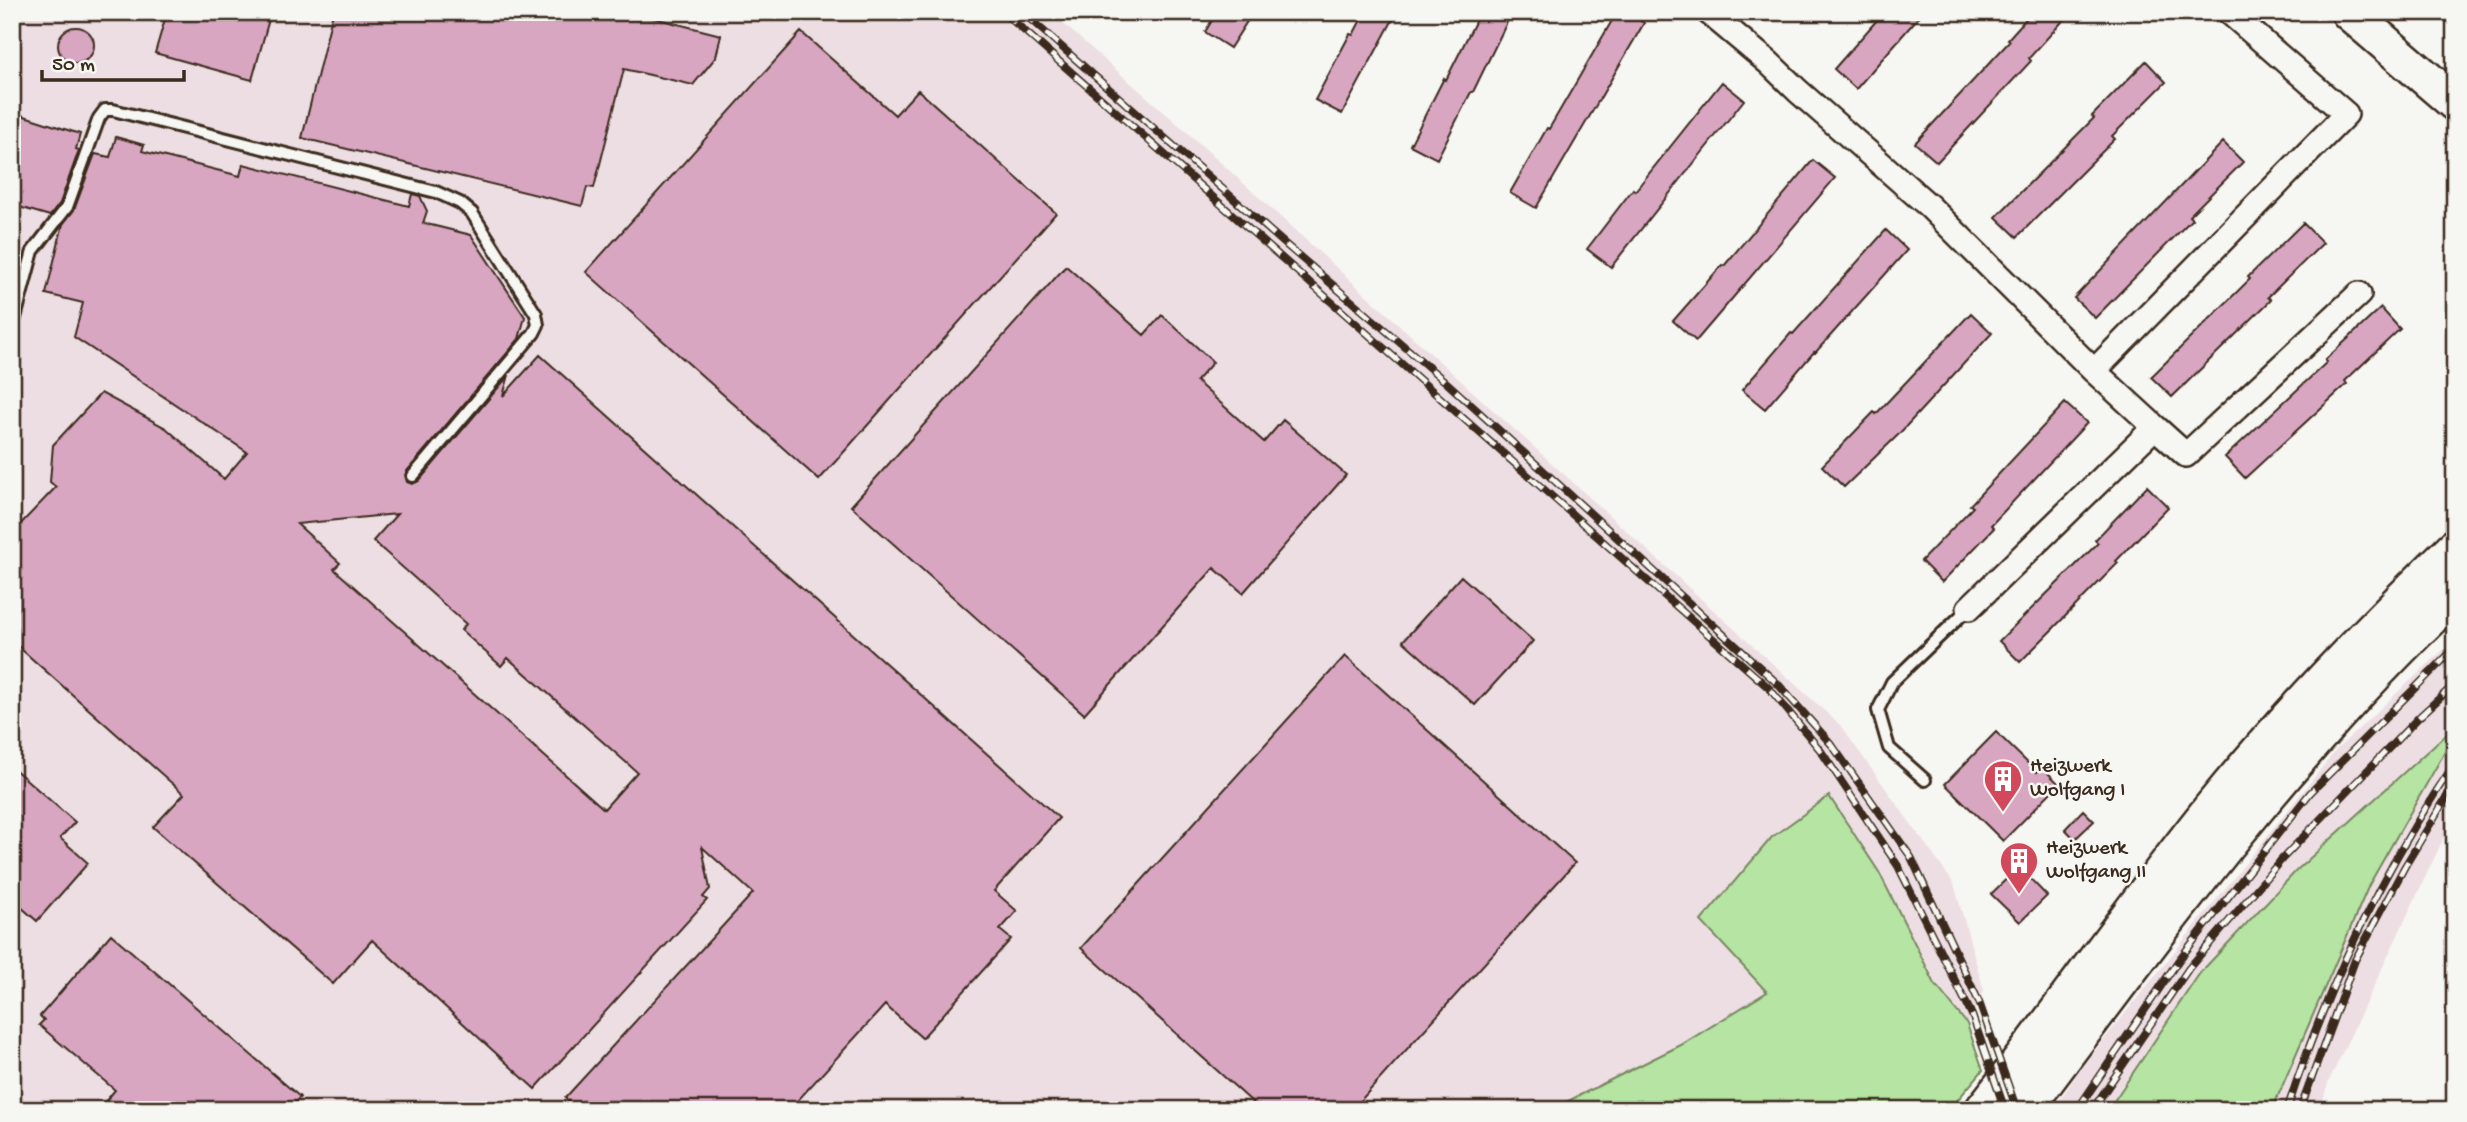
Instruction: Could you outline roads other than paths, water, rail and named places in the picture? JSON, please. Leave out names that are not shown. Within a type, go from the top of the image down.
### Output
[{"type":"highway","points":[[1984,1110],[2217,803],[2301,706],[2394,607],[2455,548]]},
{"type":"highway","points":[[2023,1110],[2220,850],[2295,761],[2378,670],[2455,593]]},
{"type":"main road","points":[[2349,12],[2455,103]]},
{"type":"street","points":[[1708,12],[1929,206],[2094,371],[2186,455],[2359,294]]},
{"type":"street","points":[[2094,371],[2346,114],[2229,12]]},
{"type":"street","points":[[1969,608],[2155,427]]},
{"type":"lane","points":[[15,318],[33,251],[67,207],[99,118],[105,110],[436,191],[460,203],[472,214],[536,314],[538,325],[413,476]]},
{"type":"lane","points":[[1925,779],[1889,748],[1878,710],[1892,682],[1969,608]]},
{"type":"railway","points":[[1003,12],[1769,688],[1821,751],[1898,866],[1972,1015],[2005,1110]]},
{"type":"railway","points":[[1022,12],[1447,383],[1777,683],[1832,745],[1911,857],[1979,1002],[2017,1110]]},
{"type":"railway","points":[[2077,1110],[2178,961],[2310,793],[2455,648]]},
{"type":"railway","points":[[2092,1110],[2189,968],[2282,859],[2418,718],[2455,684]]},
{"type":"railway","points":[[2287,1110],[2338,974],[2380,887],[2455,763]]},
{"type":"railway","points":[[2300,1110],[2355,960],[2405,866],[2455,783]]},
{"type":"place","name":"Heizwerk Wolfgang I","points":[[2003,813]]},
{"type":"place","name":"Heizwerk Wolfgang II","points":[[2019,895]]}]
